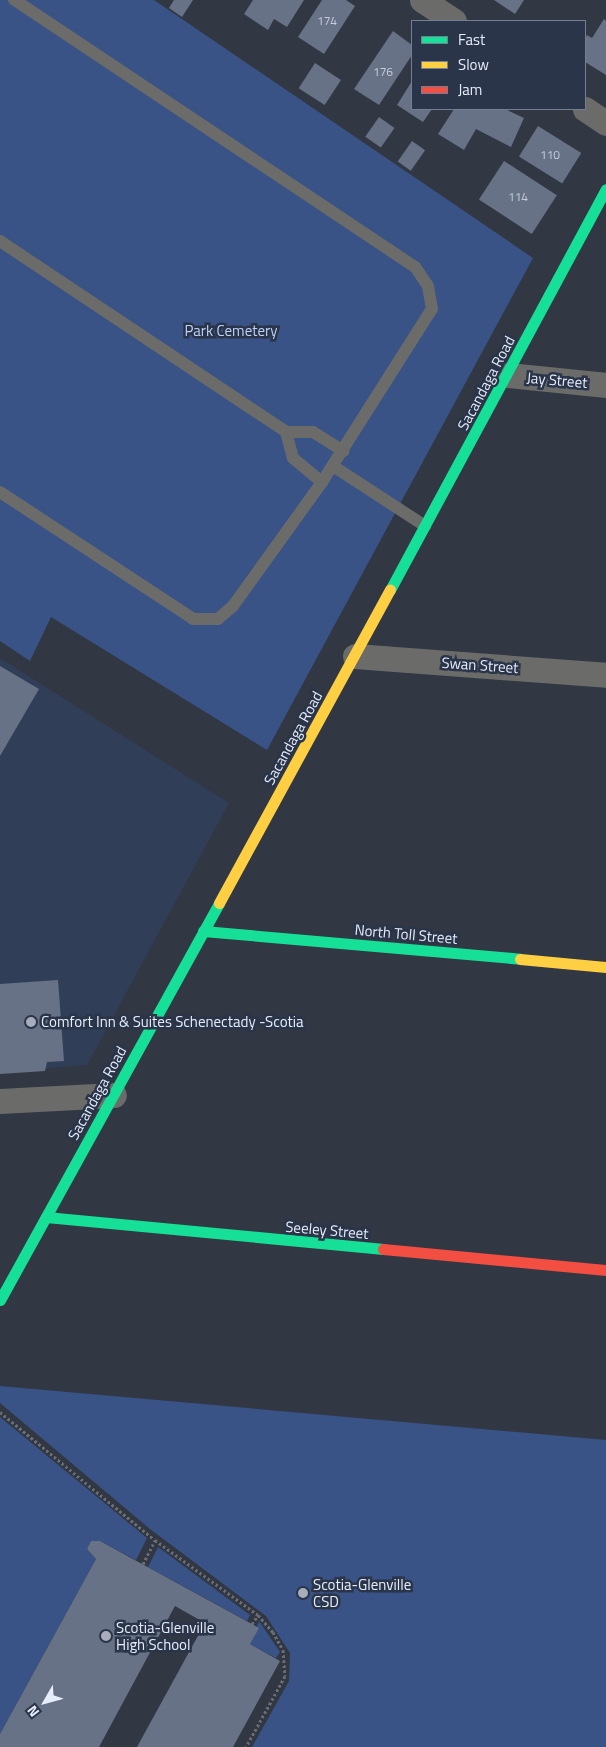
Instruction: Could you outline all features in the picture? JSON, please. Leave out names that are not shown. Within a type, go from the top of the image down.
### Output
[{"type":"main road","name":"Sacandaga Road","points":[[0,1300],[508,376],[606,189]]},
{"type":"main road","name":"North Toll Street","points":[[203,931],[606,966]]},
{"type":"main road","name":"Seeley Street","points":[[46,1217],[606,1270]]},
{"type":"street","points":[[422,0],[452,20]]},
{"type":"street","points":[[586,110],[606,123]]},
{"type":"street","name":"Jay Street","points":[[508,376],[606,385]]},
{"type":"street","name":"Swan Street","points":[[355,656],[606,675]]},
{"type":"street","points":[[0,1101],[114,1095]]},
{"type":"lane","points":[[0,492],[192,619],[218,619],[233,606],[344,451],[432,309],[428,286],[415,267],[14,0]]},
{"type":"lane","points":[[0,241],[286,432],[313,432],[344,451]]},
{"type":"lane","points":[[286,432],[293,458],[322,482]]},
{"type":"lane","points":[[333,466],[426,526]]},
{"type":"path","points":[[0,1412],[155,1540],[258,1615],[283,1650],[285,1676],[246,1747]]},
{"type":"path","points":[[143,1564],[155,1540]]},
{"type":"path","points":[[252,1624],[258,1615]]},
{"type":"shaded area","points":[[0,658],[229,803],[87,1065],[0,1072]]},
{"type":"green space","name":"Park Cemetery","points":[[0,0],[154,0],[533,258],[267,750],[51,617],[30,661],[0,641]]},
{"type":"green space","name":"Scotia-Glenville CSD","points":[[0,1386],[606,1440],[606,1747],[252,1747],[289,1681],[290,1653],[266,1616],[150,1529],[0,1403]]},
{"type":"green space","points":[[0,1417],[147,1538],[136,1560],[100,1541],[91,1541],[87,1549],[96,1559],[0,1734]]},
{"type":"green space","points":[[158,1547],[250,1615],[247,1621],[148,1567]]},
{"type":"green space","points":[[259,1621],[280,1652],[276,1658],[250,1644]]},
{"type":"building","points":[[174,0],[193,0],[182,17],[169,8]]},
{"type":"building","points":[[253,0],[304,0],[287,27],[274,19],[268,30],[244,14]]},
{"type":"building","points":[[322,0],[346,0],[355,6],[324,54],[298,37]]},
{"type":"building","points":[[494,0],[524,0],[515,14]]},
{"type":"building","points":[[604,19],[606,21],[606,75],[586,63],[586,37],[587,35],[592,38]]},
{"type":"building","points":[[393,31],[411,44],[411,57],[379,105],[354,89]]},
{"type":"building","points":[[315,63],[341,80],[325,105],[299,88]]},
{"type":"building","points":[[411,83],[411,110],[431,110],[423,122],[397,105]]},
{"type":"building","points":[[453,110],[507,110],[524,118],[511,147],[476,129],[464,150],[438,134]]},
{"type":"building","points":[[379,117],[395,128],[381,148],[365,137]]},
{"type":"building","points":[[538,126],[581,153],[562,184],[519,157]]},
{"type":"building","points":[[412,141],[425,150],[411,171],[398,161]]},
{"type":"building","points":[[504,161],[557,195],[532,234],[479,200]]},
{"type":"building","points":[[0,666],[39,689],[0,756]]},
{"type":"building","name":"Comfort Inn & Suites Schenectady -Scotia","points":[[58,980],[64,1061],[47,1062],[45,1071],[0,1074],[0,984]]},
{"type":"building","name":"Scotia-Glenville High School","points":[[91,1541],[100,1541],[259,1628],[250,1644],[280,1661],[233,1747],[137,1747],[205,1623],[175,1606],[99,1747],[0,1747],[0,1734],[96,1559],[87,1549]]},
{"type":"traffic: fast","points":[[390,590],[606,189]]},
{"type":"traffic: fast","points":[[0,1300],[219,903]]},
{"type":"traffic: fast","points":[[203,931],[520,959]]},
{"type":"traffic: fast","points":[[46,1217],[383,1249]]},
{"type":"traffic: slow","points":[[219,903],[390,590]]},
{"type":"traffic: slow","points":[[520,959],[606,967]]},
{"type":"traffic: jam","points":[[383,1249],[606,1270]]},
{"type":"place","name":"Comfort Inn & Suites Schenectady -Scotia","points":[[31,1022]]},
{"type":"place","name":"Scotia-Glenville CSD","points":[[303,1593]]},
{"type":"place","name":"Scotia-Glenville High School","points":[[106,1636]]}]
